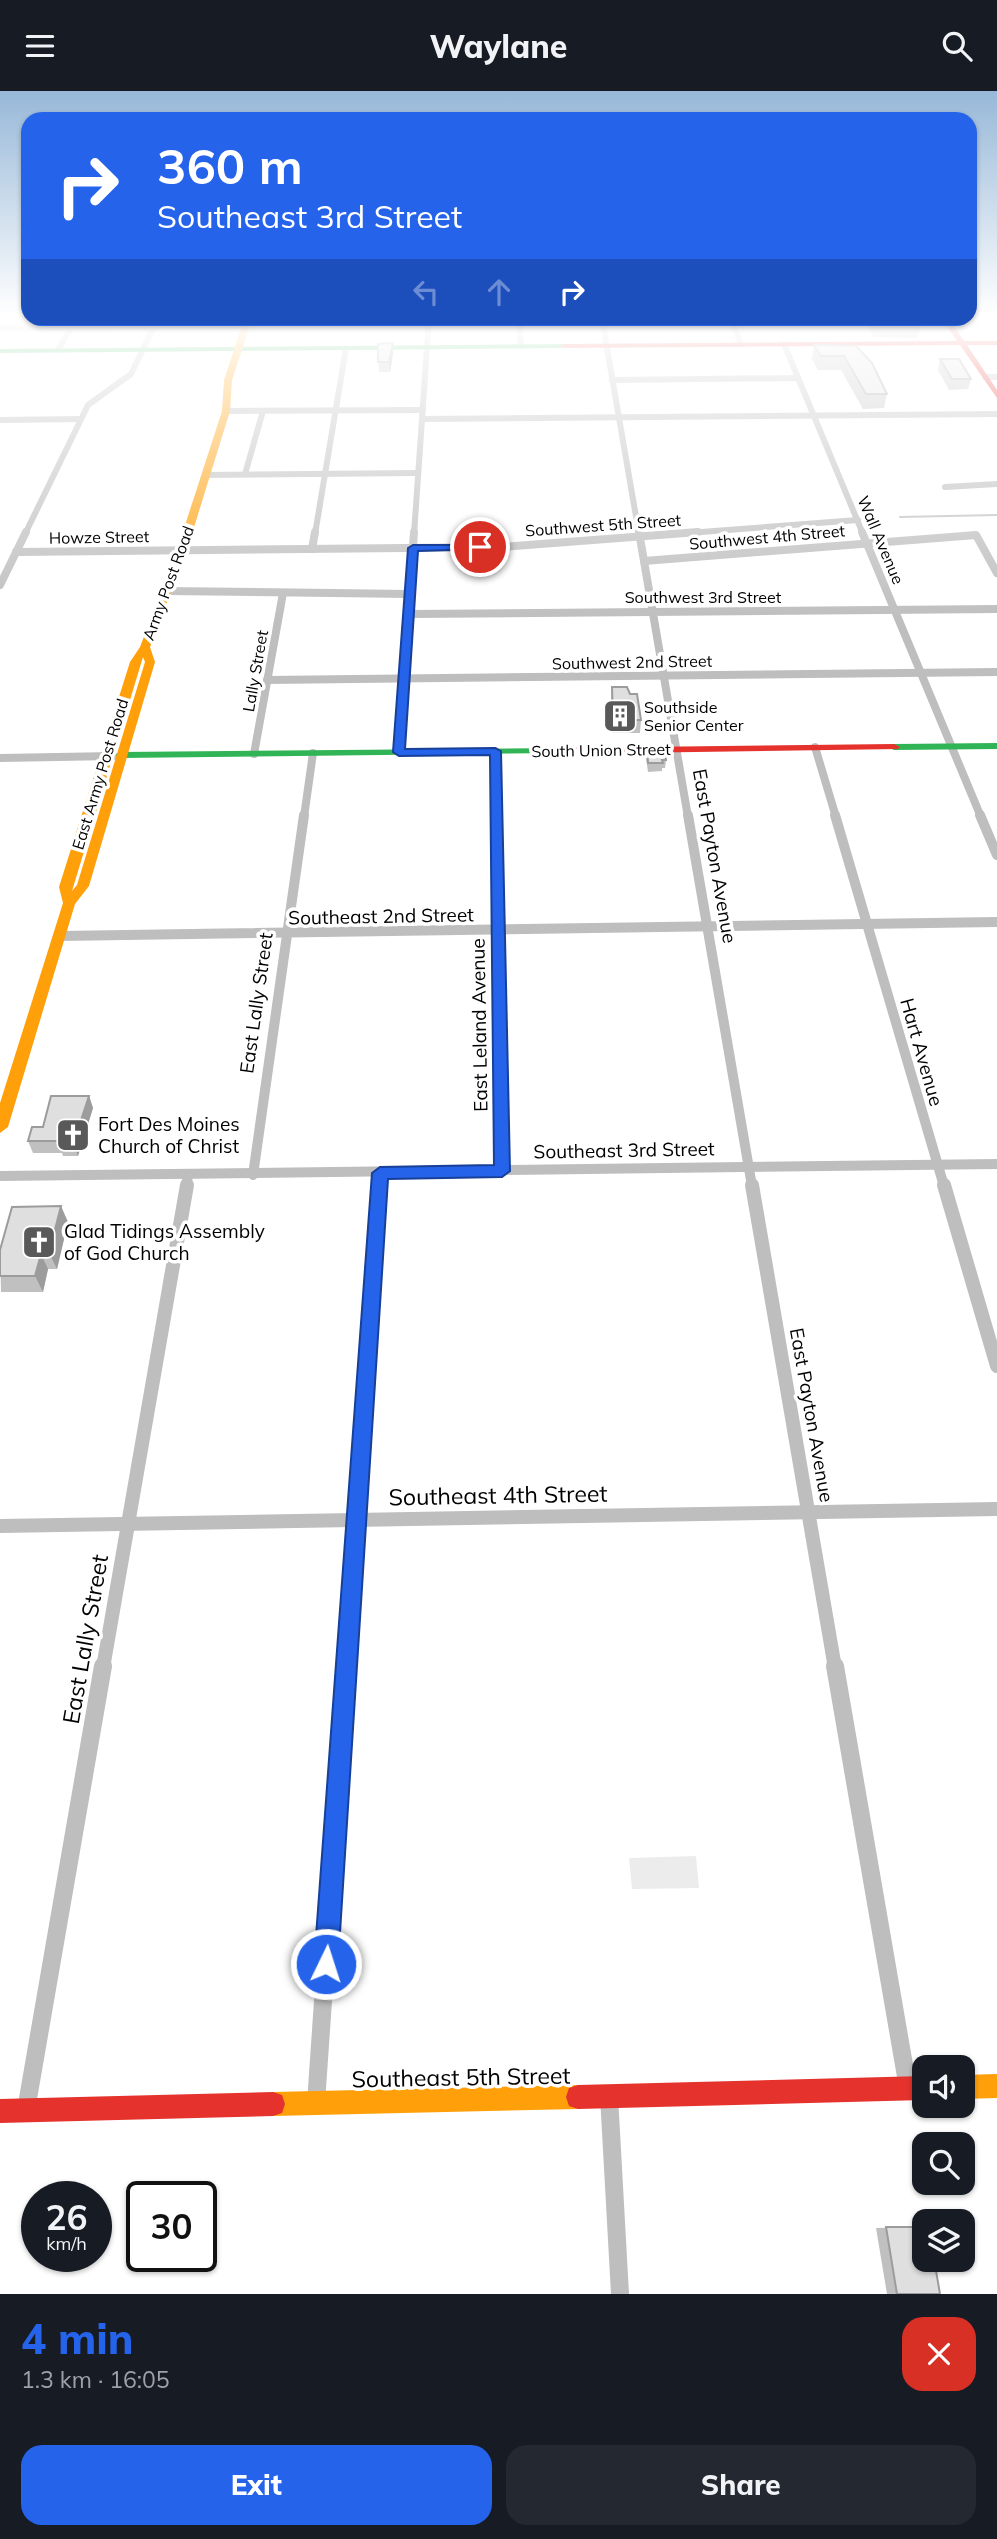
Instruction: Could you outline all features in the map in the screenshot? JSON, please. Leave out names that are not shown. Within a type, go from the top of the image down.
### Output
[{"type":"main road","name":"Army Post Road","points":[[121,755],[150,662],[145,647],[182,550],[223,419]]},
{"type":"main road","name":"East Army Post Road","points":[[69,903],[65,887],[135,662],[145,647]]},
{"type":"main road","name":"South Union Street","points":[[121,755],[997,746]]},
{"type":"main road","name":"East Army Post Road","points":[[0,1127],[69,903],[83,886],[121,755]]},
{"type":"main road","points":[[975,2087],[997,2086]]},
{"type":"main road","name":"Southeast 5th Street","points":[[0,2111],[912,2088]]},
{"type":"street","points":[[0,420],[81,419],[0,585]]},
{"type":"street","points":[[246,474],[261,419]]},
{"type":"street","points":[[312,549],[333,419]]},
{"type":"street","points":[[399,752],[422,419],[460,419]]},
{"type":"street","name":"East Payton Avenue","points":[[618,419],[809,1512],[912,2066]]},
{"type":"street","name":"Wall Avenue","points":[[815,419],[997,855]]},
{"type":"street","points":[[205,475],[418,473]]},
{"type":"street","points":[[945,487],[997,484]]},
{"type":"street","name":"Southwest 5th Street","points":[[182,550],[502,547],[858,520]]},
{"type":"street","points":[[976,535],[997,573]]},
{"type":"street","name":"Southwest 4th Street","points":[[644,561],[976,535]]},
{"type":"street","name":"Howze Street","points":[[16,552],[182,550]]},
{"type":"street","points":[[166,591],[410,594]]},
{"type":"street","name":"Lally Street","points":[[254,754],[283,593]]},
{"type":"street","name":"Southwest 3rd Street","points":[[409,614],[997,609]]},
{"type":"street","name":"Southwest 2nd Street","points":[[267,680],[997,672]]},
{"type":"street","name":"Hart Avenue","points":[[815,747],[997,1366]]},
{"type":"street","name":"East Leland Avenue","points":[[495,751],[502,1171]]},
{"type":"street","name":"East Lally Street","points":[[253,1175],[313,753]]},
{"type":"street","points":[[0,758],[121,755]]},
{"type":"street","name":"Southeast 2nd Street","points":[[60,936],[498,932],[997,922]]},
{"type":"street","name":"Southeast 3rd Street","points":[[0,1176],[188,1176],[997,1164]]},
{"type":"street","points":[[316,2103],[380,1173]]},
{"type":"street","name":"East Lally Street","points":[[26,2111],[188,1176]]},
{"type":"street","name":"Southeast 4th Street","points":[[0,1526],[997,1509]]},
{"type":"street","points":[[609,2096],[620,2294]]},
{"type":"shaded area","points":[[696,1856],[699,1888],[632,1889],[629,1858]]},
{"type":"building","points":[[612,687],[627,687],[630,694],[637,694],[641,720],[613,720]]},
{"type":"building","points":[[647,750],[665,750],[666,760],[662,760],[663,763],[648,763]]},
{"type":"building","points":[[51,1096],[89,1096],[73,1144],[28,1141],[32,1127],[43,1127]]},
{"type":"building","points":[[61,1206],[49,1253],[41,1254],[35,1276],[0,1276],[0,1250],[12,1207]]},
{"type":"building","points":[[886,2227],[912,2227],[912,2272],[936,2272],[940,2294],[897,2294]]},
{"type":"waterway","points":[[900,517],[997,515]]},
{"type":"traffic: fast","points":[[894,747],[997,746]]},
{"type":"traffic: fast","points":[[121,755],[557,751]]},
{"type":"traffic: slow","points":[[69,903],[65,887],[135,662],[145,647],[182,550],[224,419]]},
{"type":"traffic: slow","points":[[0,1127],[69,903],[83,886],[150,662],[145,647]]},
{"type":"traffic: slow","points":[[975,2087],[997,2086]]},
{"type":"traffic: slow","points":[[273,2104],[578,2097]]},
{"type":"traffic: jam","points":[[557,751],[894,747]]},
{"type":"traffic: jam","points":[[578,2097],[912,2088]]},
{"type":"traffic: jam","points":[[0,2111],[273,2104]]},
{"type":"place","name":"Southside Senior Center","points":[[620,716]]},
{"type":"place","name":"Fort Des Moines Church of Christ","points":[[73,1135]]},
{"type":"place","name":"Glad Tidings Assembly of God Church","points":[[39,1242]]},
{"type":"route","points":[[326,1964],[380,1173],[502,1171],[495,751],[399,752],[413,548],[480,547]]}]
